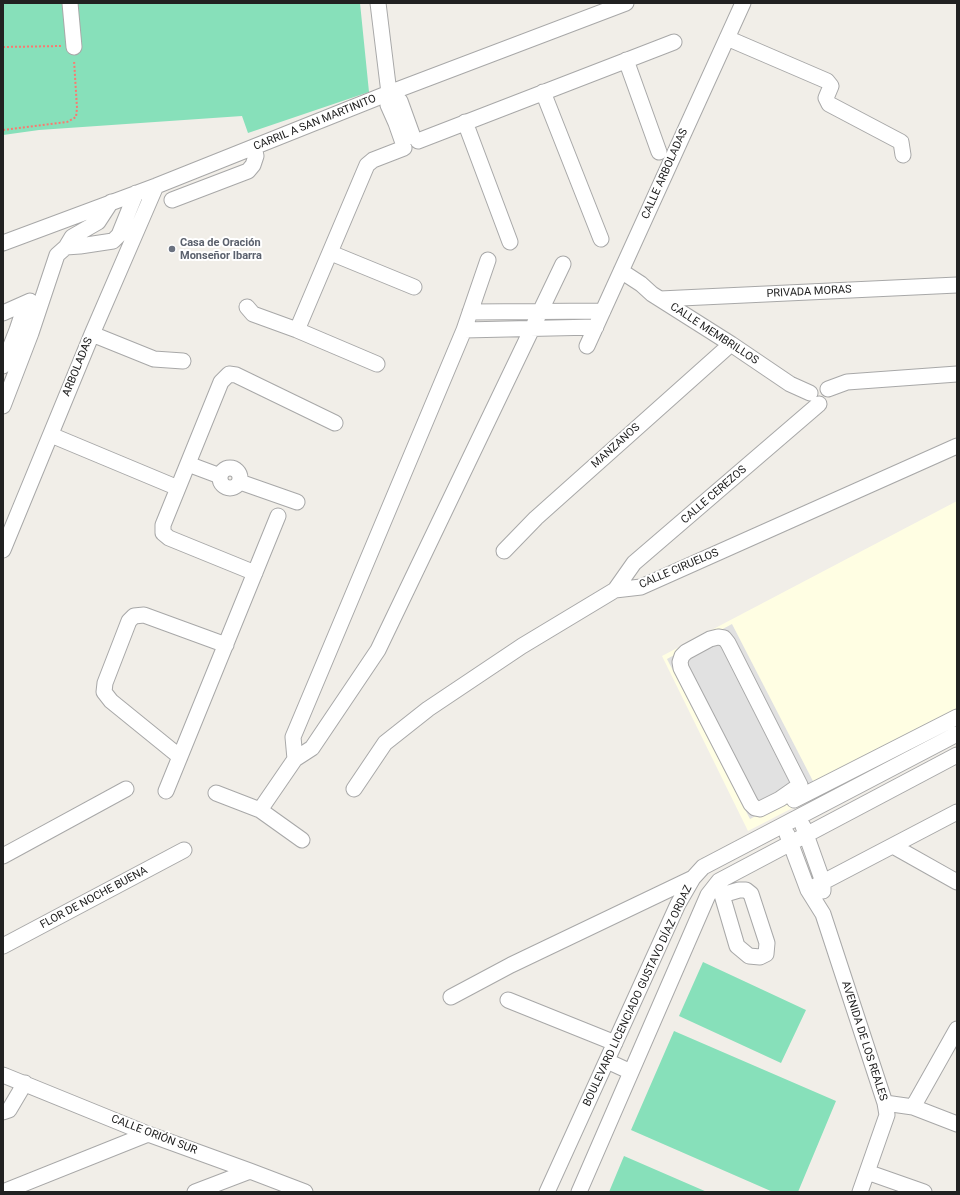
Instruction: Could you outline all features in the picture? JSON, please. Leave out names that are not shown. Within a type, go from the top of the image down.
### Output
[{"type":"street","points":[[70,3],[74,47]]},
{"type":"street","points":[[378,3],[388,105],[396,123],[410,142]]},
{"type":"street","name":"CARRIL A SAN MARTINITO","points":[[3,243],[156,186],[388,93],[626,3]]},
{"type":"street","name":"CALLE ARBOLADAS","points":[[587,346],[743,3]]},
{"type":"street","points":[[727,38],[827,81],[831,86],[826,98],[829,104],[901,142],[904,155]]},
{"type":"street","points":[[297,330],[368,165],[373,160],[410,142],[674,42]]},
{"type":"street","points":[[626,60],[659,152]]},
{"type":"street","points":[[543,92],[601,239]]},
{"type":"street","points":[[466,122],[510,242]]},
{"type":"street","points":[[172,200],[248,171],[253,166],[256,156],[254,147]]},
{"type":"street","name":"ARBOLADAS","points":[[3,550],[92,334],[156,186]]},
{"type":"street","points":[[66,247],[113,241],[119,235],[136,193]]},
{"type":"street","points":[[3,366],[24,332],[43,294],[57,255],[66,247],[72,237],[98,222],[111,202]]},
{"type":"street","points":[[98,222],[103,242]]},
{"type":"street","points":[[330,253],[414,287]]},
{"type":"street","points":[[295,759],[293,737],[464,330],[488,260]]},
{"type":"street","points":[[260,810],[295,759],[312,748],[378,650],[563,264]]},
{"type":"street","name":"CALLE MEMBRILLOS","points":[[620,275],[644,286],[656,296],[814,399]]},
{"type":"street","name":"PRIVADA MORAS","points":[[656,296],[957,285]]},
{"type":"street","points":[[3,313],[43,294]]},
{"type":"street","points":[[3,406],[24,332],[26,303]]},
{"type":"street","points":[[247,307],[253,314],[297,330],[377,364]]},
{"type":"street","points":[[470,312],[603,311]]},
{"type":"street","points":[[464,330],[596,328]]},
{"type":"street","points":[[92,334],[154,359],[183,361]]},
{"type":"street","name":"MANZANOS","points":[[504,551],[536,518],[731,344]]},
{"type":"street","points":[[255,573],[169,538],[163,533],[163,525],[221,382],[228,374],[236,375],[335,423]]},
{"type":"street","name":"CALLE CEREZOS","points":[[615,590],[634,563],[814,399],[814,386],[822,385],[828,389],[846,382],[957,374]]},
{"type":"street","points":[[51,434],[178,488]]},
{"type":"street","name":"CALLE CIRUELOS","points":[[354,789],[385,743],[428,709],[522,646],[615,590],[641,587],[957,446]]},
{"type":"street","points":[[188,464],[220,476],[223,471],[233,468],[240,475],[240,482],[297,502]]},
{"type":"street","points":[[166,791],[278,516]]},
{"type":"street","points":[[180,757],[111,701],[104,692],[105,683],[129,621],[134,616],[144,615],[226,645]]},
{"type":"street","points":[[792,796],[800,785],[728,643],[724,638],[718,637],[686,652],[682,656],[680,662],[681,668],[751,804],[755,808],[760,809],[792,796],[957,716]]},
{"type":"street","name":"BOULEVARD LICENCIADO GUSTAVO DÍAZ ORDAZ","points":[[547,1192],[678,904],[693,878],[703,868],[783,824],[800,817],[957,734]]},
{"type":"street","name":"BOULEVARD LICENCIADO GUSTAVO DÍAZ ORDAZ","points":[[579,1192],[708,895],[790,843],[957,755]]},
{"type":"street","points":[[3,856],[126,789]]},
{"type":"street","points":[[216,793],[260,810],[302,840]]},
{"type":"street","points":[[792,796],[823,882]]},
{"type":"street","points":[[808,890],[957,812]]},
{"type":"street","name":"AVENIDA DE LOS REALES","points":[[783,824],[808,890],[822,914],[885,1103],[887,1115],[860,1192]]},
{"type":"street","points":[[893,846],[957,882]]},
{"type":"street","name":"FLOR DE NOCHE BUENA","points":[[3,946],[184,850]]},
{"type":"street","points":[[451,997],[511,965],[693,878]]},
{"type":"street","name":"AVENIDA DE LOS REALES","points":[[822,914],[823,882]]},
{"type":"street","points":[[508,1000],[615,1043]]},
{"type":"street","points":[[913,1106],[957,1029]]},
{"type":"street","points":[[607,1061],[631,1072]]},
{"type":"street","name":"CALLE ORIÓN SUR","points":[[3,1075],[148,1134],[305,1192]]},
{"type":"street","points":[[3,1112],[9,1110],[25,1083]]},
{"type":"street","points":[[885,1103],[913,1106],[957,1124]]},
{"type":"street","points":[[3,1192],[148,1134]]},
{"type":"street","points":[[195,1192],[250,1171]]},
{"type":"street","points":[[867,1172],[924,1192]]},
{"type":"path","points":[[3,47],[74,47],[77,108],[76,117],[68,122],[3,130]]},
{"type":"shaded area","points":[[957,501],[957,723],[748,831],[662,656]]},
{"type":"shaded area","points":[[732,624],[815,785],[750,819],[667,659]]},
{"type":"green space","points":[[3,3],[360,3],[369,92],[248,133],[242,116],[39,130],[3,135]]},
{"type":"green space","points":[[703,962],[806,1010],[781,1063],[679,1016]]},
{"type":"green space","points":[[674,1031],[836,1101],[798,1192],[773,1192],[631,1130]]},
{"type":"green space","points":[[624,1156],[707,1192],[609,1192]]},
{"type":"place","name":"Casa de Oración Monseñor Ibarra","points":[[172,249]]}]
